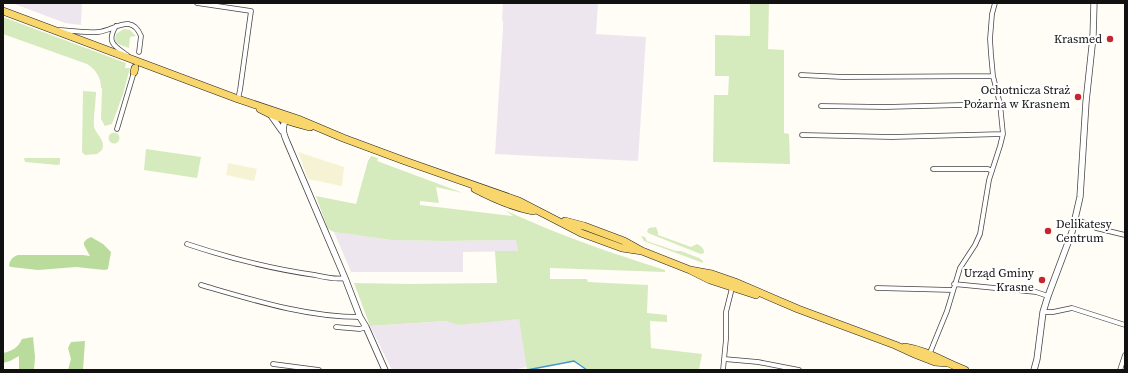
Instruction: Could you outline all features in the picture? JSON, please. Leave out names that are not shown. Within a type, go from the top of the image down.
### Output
[{"type":"main road","points":[[3,11],[251,104],[273,112],[294,117],[324,130],[463,182],[489,197],[516,208],[584,226],[624,241],[642,251],[690,270],[710,280],[732,288],[778,300]]},
{"type":"main road","points":[[273,112],[285,120],[296,124],[324,130]]},
{"type":"main road","points":[[690,270],[712,274],[735,282],[917,355],[965,370]]},
{"type":"main road","points":[[895,345],[929,353],[938,357],[945,365]]},
{"type":"street","points":[[197,3],[251,11],[238,99]]},
{"type":"street","points":[[933,361],[930,358],[929,353],[945,316],[954,284],[960,268],[975,245],[980,234],[989,180],[1003,134],[1000,104],[993,76],[990,39],[992,14],[995,3]]},
{"type":"street","points":[[1034,370],[1048,296],[1076,219],[1082,186],[1086,103],[1093,37],[1094,3]]},
{"type":"street","points":[[53,30],[96,32],[121,24],[128,24],[134,26],[138,30],[142,39],[139,52]]},
{"type":"street","points":[[116,26],[111,36],[113,44],[132,59]]},
{"type":"street","points":[[117,129],[135,70]]},
{"type":"street","points":[[801,75],[843,77],[993,76]]},
{"type":"street","points":[[821,106],[885,107],[1000,104]]},
{"type":"street","points":[[273,112],[283,132],[345,278],[360,317],[385,370]]},
{"type":"street","points":[[283,132],[282,129],[285,120],[290,117],[294,117]]},
{"type":"street","points":[[802,135],[892,137],[1003,134]]},
{"type":"street","points":[[934,169],[988,169],[992,171]]},
{"type":"street","points":[[1076,219],[1096,228],[1125,235]]},
{"type":"street","points":[[187,244],[224,256],[297,272],[337,279],[345,278]]},
{"type":"street","points":[[954,284],[1036,292],[1048,296]]},
{"type":"street","points":[[201,285],[256,301],[312,314],[360,317]]},
{"type":"street","points":[[723,370],[726,339],[726,312],[732,288]]},
{"type":"street","points":[[877,288],[953,290]]},
{"type":"street","points":[[1044,312],[1053,312],[1072,308],[1125,326]]},
{"type":"street","points":[[336,327],[360,329],[366,327]]},
{"type":"street","points":[[917,355],[929,353]]},
{"type":"street","points":[[1120,370],[1125,355]]},
{"type":"street","points":[[724,359],[758,362],[799,370]]},
{"type":"street","points":[[273,364],[319,370]]},
{"type":"shaded area","points":[[12,3],[82,3],[81,25],[65,23]]},
{"type":"shaded area","points":[[503,3],[598,3],[596,34],[646,37],[638,161],[495,154],[503,28]]},
{"type":"shaded area","points":[[298,152],[344,167],[342,186],[308,179]]},
{"type":"shaded area","points":[[228,163],[257,169],[254,181],[226,175]]},
{"type":"shaded area","points":[[334,232],[391,240],[517,240],[518,251],[463,252],[463,272],[351,272]]},
{"type":"shaded area","points":[[519,318],[527,367],[511,370],[392,370],[370,326],[447,321],[458,325]]},
{"type":"green space","points":[[750,3],[769,3],[768,49],[784,50],[784,133],[789,134],[790,164],[713,162],[714,95],[728,95],[729,76],[715,76],[715,35],[750,36]]},
{"type":"green space","points":[[3,17],[126,63],[125,68],[130,68],[123,94],[112,124],[105,126],[101,119],[102,88],[99,77],[93,69],[87,64],[3,34]]},
{"type":"green space","points":[[124,29],[130,30],[136,36],[130,37],[129,48],[118,44],[115,41],[116,34]]},
{"type":"green space","points":[[83,91],[96,92],[94,127],[103,143],[102,150],[97,154],[85,155],[82,152]]},
{"type":"green space","points":[[114,132],[118,134],[120,138],[118,142],[114,144],[110,142],[108,138],[110,134]]},
{"type":"green space","points":[[146,149],[201,157],[197,178],[144,170]]},
{"type":"green space","points":[[371,156],[378,158],[377,161],[463,193],[436,187],[439,203],[420,201],[420,205],[513,216],[505,210],[584,243],[665,270],[665,272],[550,268],[550,279],[587,279],[588,282],[648,285],[647,313],[667,315],[667,322],[650,321],[651,348],[702,354],[699,370],[588,370],[578,363],[570,361],[527,370],[519,319],[458,325],[446,321],[370,326],[354,283],[497,283],[495,251],[518,251],[516,240],[391,240],[334,232],[328,229],[316,196],[356,204],[368,161]]},
{"type":"green space","points":[[24,158],[60,158],[60,164],[25,162]]},
{"type":"green space","points":[[656,227],[658,235],[691,247],[697,244],[702,247],[704,253],[698,253],[648,233],[647,231],[649,228]]},
{"type":"green space","points":[[641,236],[645,237],[647,241],[699,258],[703,261],[703,263],[644,241]]},
{"type":"green space","points":[[91,237],[103,244],[111,252],[108,269],[76,267],[38,270],[9,266],[12,259],[18,255],[90,256],[84,242]]},
{"type":"green space","points":[[33,337],[35,357],[34,370],[19,370],[19,356],[3,363],[3,353],[14,349],[19,345],[22,339]]},
{"type":"green space","points":[[85,341],[83,370],[68,370],[71,359],[68,348],[71,342]]},
{"type":"waterway","points":[[527,370],[574,361],[587,370]]},
{"type":"place","name":"Krasmed","points":[[1110,39]]},
{"type":"place","name":"Ochotnicza Straż Pożarna w Krasnem","points":[[1078,97]]},
{"type":"place","name":"Delikatesy Centrum","points":[[1048,231]]},
{"type":"place","name":"Urząd Gminy Krasne","points":[[1042,280]]}]
